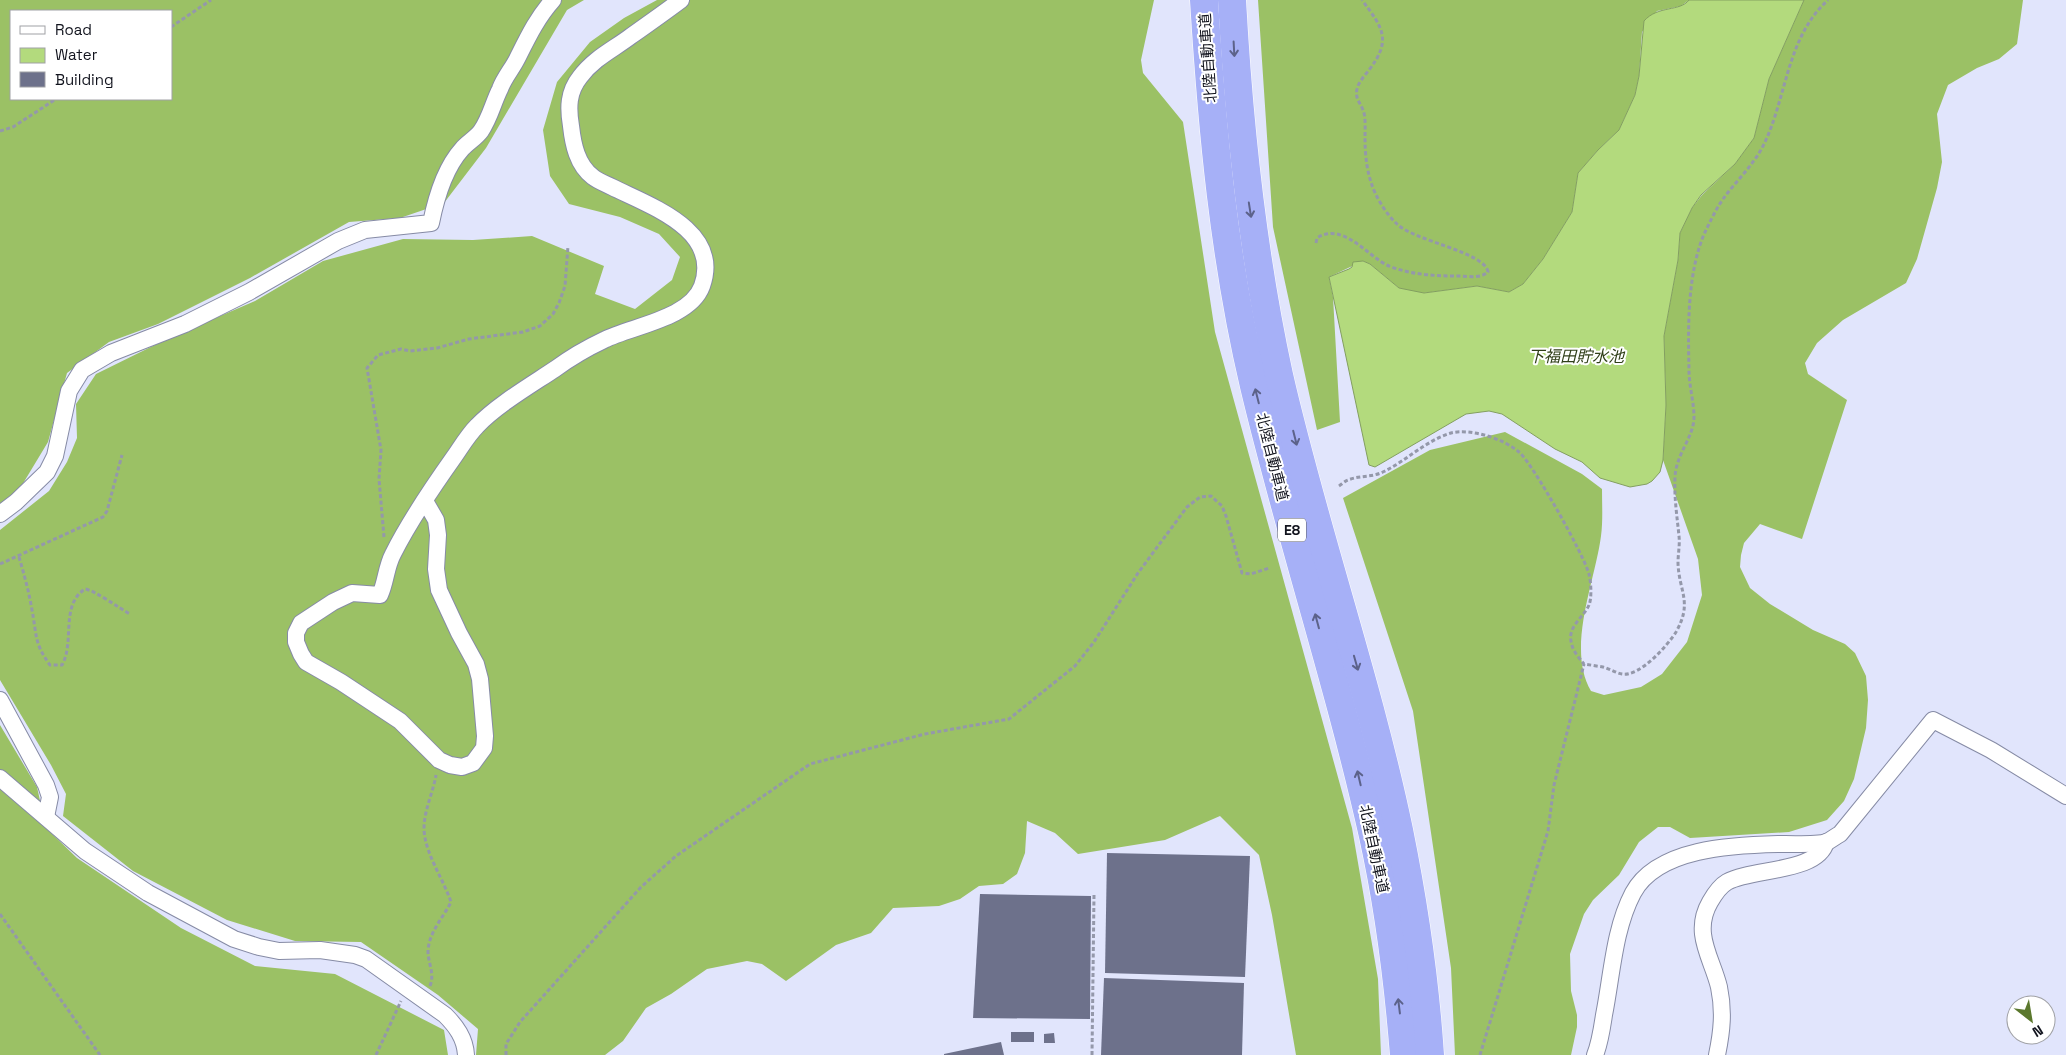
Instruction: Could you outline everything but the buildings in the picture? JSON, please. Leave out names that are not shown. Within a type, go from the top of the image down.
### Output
[{"type":"highway","name":"北陸自動車道","points":[[1204,0],[1210,97],[1220,193],[1235,296],[1277,478],[1351,743],[1374,838],[1390,927],[1404,1055]]},
{"type":"highway","name":"北陸自動車道","points":[[1232,0],[1237,92],[1243,150],[1262,286],[1279,375],[1301,464],[1376,733],[1399,829],[1416,922],[1430,1055]]},
{"type":"street","points":[[0,514],[16,502],[47,472],[55,456],[69,391],[82,370],[111,353],[184,324],[248,292],[338,241],[365,230],[431,223],[434,206],[448,170],[461,150],[480,132],[492,111],[500,88],[528,35],[539,16],[553,0]]},
{"type":"street","points":[[425,500],[436,520],[438,535],[436,569],[439,590],[459,634],[476,664],[480,679],[485,736],[484,748],[473,763],[462,767],[450,765],[439,760],[400,721],[341,682],[306,662],[296,642],[296,633],[301,623],[333,602],[352,594],[380,595],[384,587],[384,576],[392,555],[425,500],[476,426],[579,353],[605,339],[653,322],[688,304],[702,287],[705,258],[693,235],[676,220],[592,177],[580,160],[572,143],[568,112],[573,87],[581,75],[595,61],[681,0]]},
{"type":"street","points":[[0,700],[46,785],[50,797],[46,817]]},
{"type":"street","points":[[1595,1055],[1620,930],[1627,906],[1642,880],[1661,866],[1689,854],[1716,848],[1826,842],[1840,834],[1933,720],[1991,750],[2066,796]]},
{"type":"street","points":[[0,778],[85,851],[148,893],[234,939],[279,951],[320,950],[355,954],[366,959],[453,1023],[460,1033],[466,1055]]},
{"type":"street","points":[[1717,1055],[1723,1030],[1723,1012],[1719,985],[1703,939],[1704,921],[1708,904],[1716,892],[1726,883],[1745,875],[1809,861],[1824,850],[1826,842]]},
{"type":"path","points":[[172,26],[212,0]]},
{"type":"path","points":[[1316,243],[1317,238],[1322,235],[1333,234],[1346,237],[1387,265],[1414,274],[1478,276],[1488,272],[1488,268],[1474,258],[1423,239],[1397,224],[1383,206],[1371,182],[1365,154],[1364,111],[1357,100],[1357,88],[1378,58],[1383,47],[1382,32],[1375,17],[1362,0]]},
{"type":"path","points":[[1339,486],[1348,480],[1370,478],[1386,471],[1431,442],[1452,433],[1470,432],[1503,443],[1519,452],[1531,465],[1571,536],[1589,575],[1589,604],[1572,628],[1570,641],[1576,654],[1584,664],[1603,667],[1624,674],[1636,670],[1651,661],[1676,632],[1684,612],[1685,598],[1680,583],[1678,563],[1680,538],[1675,504],[1675,477],[1676,462],[1691,432],[1694,418],[1689,352],[1691,295],[1696,264],[1705,232],[1722,200],[1765,143],[1786,76],[1808,22],[1828,0]]},
{"type":"path","points":[[0,131],[13,127],[54,100]]},
{"type":"path","points":[[392,555],[384,538],[379,479],[381,450],[366,368],[378,355],[401,349],[437,348],[469,339],[523,332],[540,326],[553,314],[565,286],[568,246]]},
{"type":"path","points":[[0,564],[103,517],[107,511],[122,455]]},
{"type":"path","points":[[506,1055],[506,1044],[520,1022],[640,887],[676,856],[810,764],[925,734],[1009,719],[1075,666],[1094,642],[1138,573],[1187,507],[1200,496],[1211,496],[1222,506],[1242,573],[1251,574],[1269,568]]},
{"type":"path","points":[[19,556],[33,613],[35,637],[41,653],[50,666],[62,665],[67,656],[72,605],[80,592],[85,589],[91,590],[107,602],[130,614]]},
{"type":"path","points":[[1480,1055],[1525,900],[1528,897],[1548,832],[1561,754],[1584,664]]},
{"type":"path","points":[[422,999],[432,984],[428,952],[431,937],[451,902],[429,849],[424,830],[426,812],[439,760]]},
{"type":"path","points":[[1092,1055],[1094,895]]},
{"type":"path","points":[[0,914],[100,1055]]},
{"type":"path","points":[[376,1055],[406,988]]},
{"type":"shaded area","points":[[0,0],[584,0],[567,10],[486,148],[444,203],[400,218],[349,222],[250,278],[158,324],[109,342],[67,373],[48,442],[16,495],[0,504]]},
{"type":"shaded area","points":[[657,0],[1154,0],[1141,60],[1143,73],[1183,122],[1215,332],[1352,828],[1378,979],[1381,1055],[1296,1055],[1272,915],[1259,855],[1220,816],[1165,840],[1078,854],[1055,833],[1027,821],[1025,853],[1017,874],[1003,884],[979,886],[960,899],[939,906],[893,908],[871,933],[836,945],[786,981],[762,964],[747,961],[707,969],[671,994],[646,1008],[623,1041],[605,1055],[476,1055],[478,1029],[438,995],[361,942],[295,941],[227,920],[133,871],[63,816],[66,794],[51,765],[0,680],[0,530],[49,491],[67,462],[77,438],[76,404],[96,374],[167,339],[255,301],[323,261],[403,239],[473,240],[532,236],[604,266],[595,294],[635,309],[672,280],[680,257],[659,234],[620,217],[569,204],[550,176],[543,130],[557,82],[590,42],[624,18]]},
{"type":"shaded area","points":[[1258,0],[1689,0],[1681,6],[1657,11],[1642,32],[1639,76],[1635,95],[1619,130],[1578,173],[1572,212],[1543,259],[1523,284],[1509,292],[1477,286],[1424,293],[1411,292],[1399,288],[1370,264],[1363,261],[1329,277],[1333,297],[1340,422],[1317,430],[1273,227]]},
{"type":"shaded area","points":[[1804,0],[2023,0],[2017,44],[1999,59],[1977,68],[1948,85],[1937,114],[1942,162],[1937,188],[1917,259],[1906,283],[1843,320],[1817,343],[1805,363],[1808,374],[1847,400],[1802,539],[1760,524],[1744,543],[1741,555],[1740,567],[1750,588],[1770,604],[1813,630],[1845,644],[1855,653],[1866,676],[1868,700],[1866,728],[1854,779],[1844,801],[1827,820],[1789,832],[1690,838],[1670,827],[1658,827],[1639,842],[1619,875],[1593,900],[1584,914],[1570,954],[1571,991],[1577,1015],[1577,1027],[1571,1055],[1455,1055],[1451,968],[1413,711],[1343,498],[1430,450],[1505,432],[1582,474],[1602,489],[1601,536],[1584,615],[1582,635],[1581,655],[1584,674],[1591,691],[1604,695],[1641,687],[1662,674],[1687,642],[1702,595],[1698,559],[1663,460],[1666,405],[1664,336],[1678,260],[1680,233],[1692,208],[1702,195],[1735,164],[1754,138],[1769,79]]},
{"type":"shaded area","points":[[0,725],[37,787],[46,828],[77,858],[181,928],[255,966],[335,974],[444,1030],[448,1055],[0,1055]]},
{"type":"water","name":"下福田貯水池","points":[[1689,0],[1804,0],[1769,79],[1754,138],[1735,164],[1701,195],[1692,208],[1680,233],[1678,260],[1664,336],[1666,405],[1663,460],[1660,472],[1647,484],[1630,487],[1600,478],[1582,462],[1555,449],[1502,414],[1489,411],[1466,414],[1375,467],[1369,465],[1329,277],[1349,269],[1352,267],[1353,262],[1363,261],[1370,264],[1399,288],[1424,293],[1477,286],[1509,292],[1523,284],[1543,259],[1572,212],[1578,173],[1619,130],[1635,95],[1639,76],[1644,21],[1662,10],[1680,6]]}]
